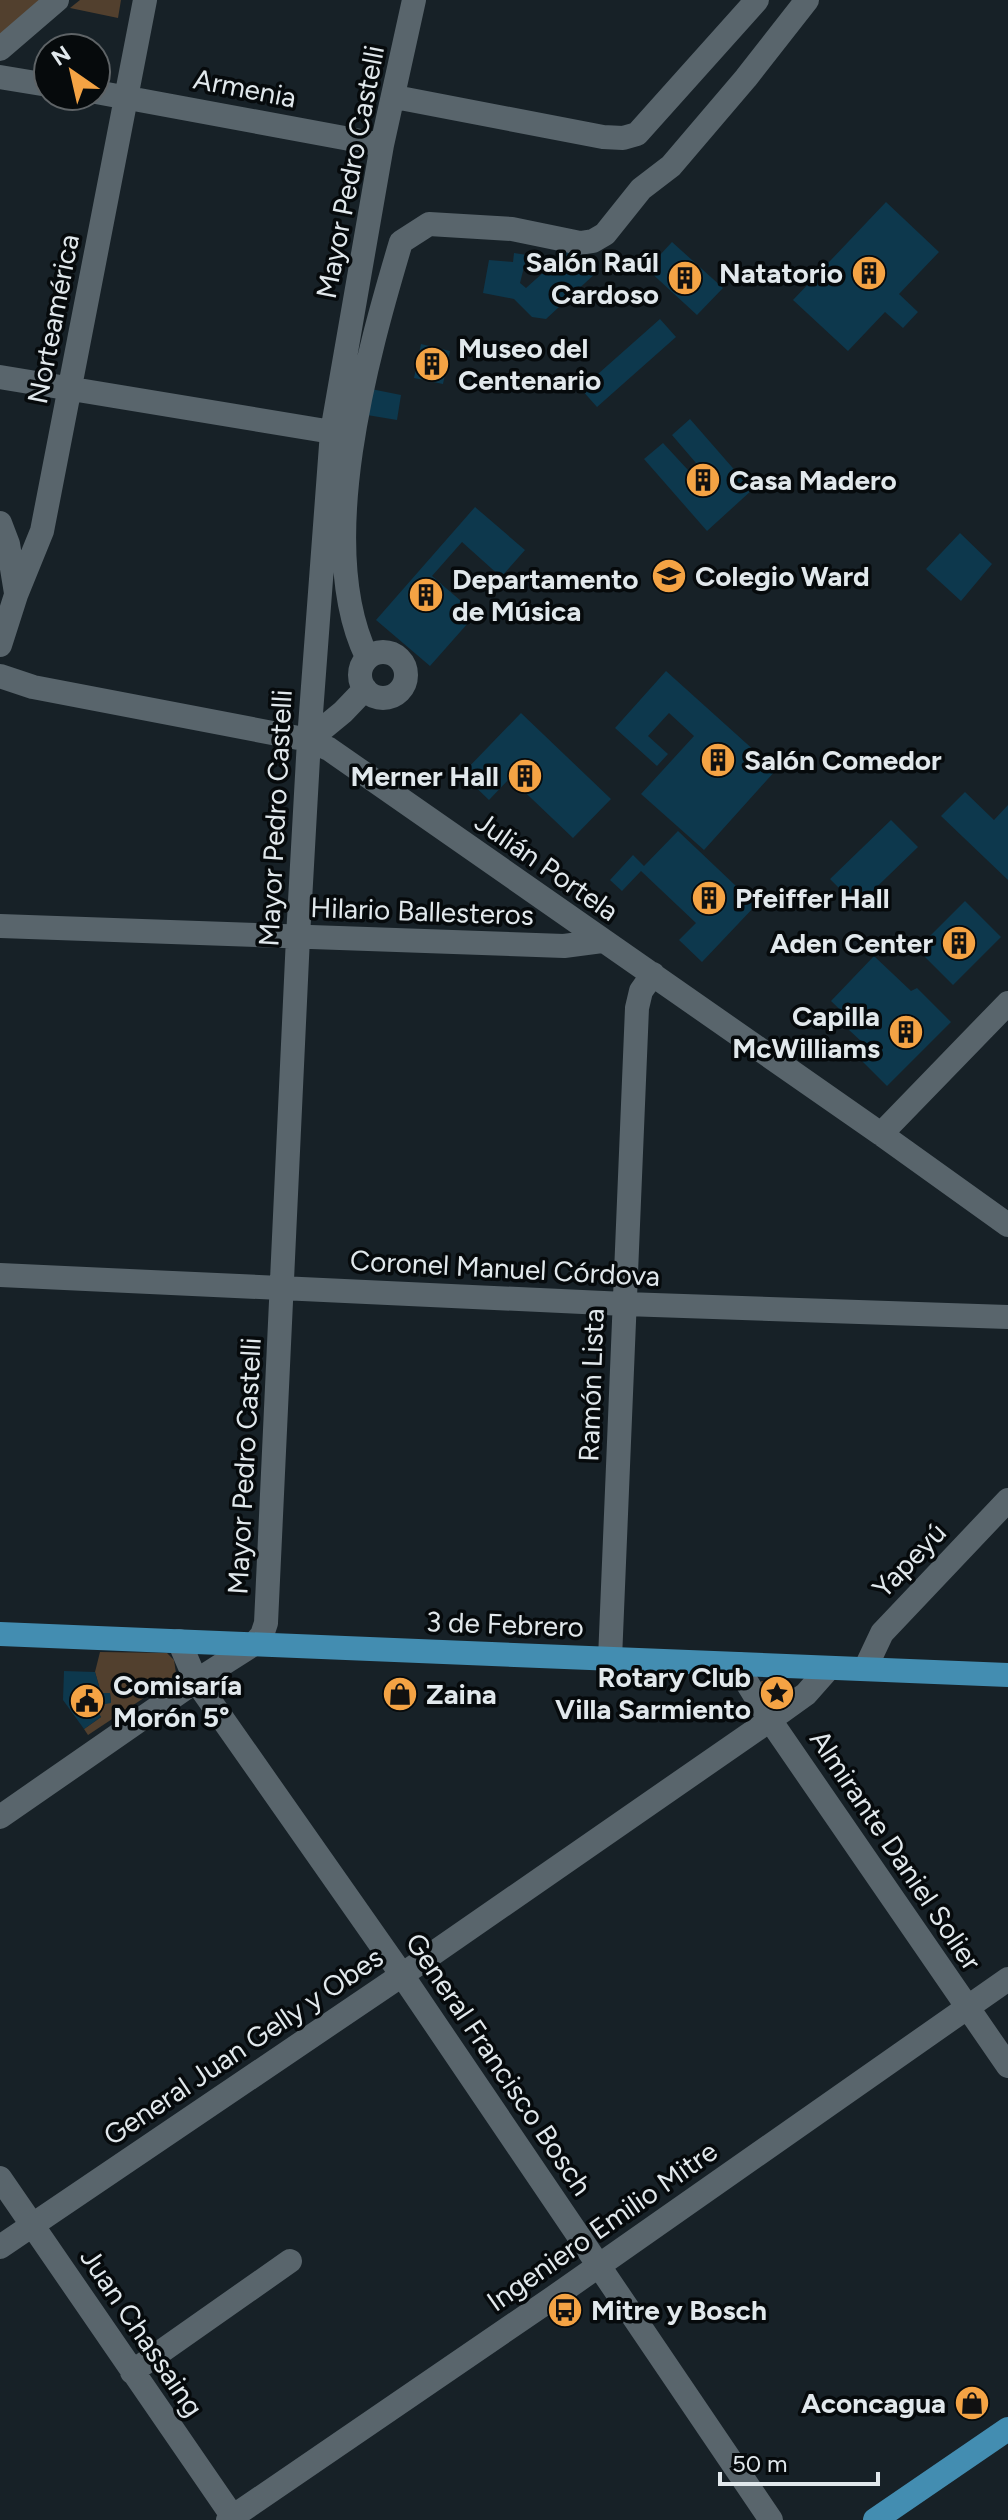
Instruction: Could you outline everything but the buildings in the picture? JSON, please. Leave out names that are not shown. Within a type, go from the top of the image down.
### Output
[{"type":"main road","name":"3 de Febrero","points":[[0,1634],[1008,1675]]},
{"type":"main road","points":[[875,2520],[1006,2434]]},
{"type":"street","points":[[0,49],[57,0]]},
{"type":"street","name":"Norteamérica","points":[[0,645],[42,531],[145,0]]},
{"type":"street","name":"Mayor Pedro Castelli","points":[[254,1644],[262,1635],[266,1623],[298,937],[332,432],[382,145],[414,0]]},
{"type":"street","points":[[395,97],[603,137],[623,138],[637,134],[648,125],[757,0]]},
{"type":"street","points":[[367,657],[351,611],[343,549],[355,417],[401,242],[429,224],[512,229],[580,243],[593,241],[605,234],[641,189],[671,166],[807,0]]},
{"type":"street","points":[[0,77],[32,82]]},
{"type":"street","name":"Armenia","points":[[112,95],[382,145]]},
{"type":"street","points":[[0,377],[332,432]]},
{"type":"street","points":[[0,523],[8,544],[16,595]]},
{"type":"street","points":[[384,652],[395,654],[404,663],[407,672],[402,689],[386,698],[375,697],[365,689],[360,668],[367,657],[384,652]]},
{"type":"street","name":"Julián Portela","points":[[0,676],[33,687],[309,740],[329,749],[1008,1225]]},
{"type":"street","points":[[309,740],[365,689]]},
{"type":"street","name":"Hilario Ballesteros","points":[[0,926],[564,946],[602,941]]},
{"type":"street","name":"Ramón Lista","points":[[610,1659],[637,1008],[641,991],[653,974]]},
{"type":"street","points":[[881,1134],[1008,1003]]},
{"type":"street","name":"Coronel Manuel Córdova","points":[[0,1275],[625,1304],[1008,1317]]},
{"type":"street","name":"Yapeyú","points":[[865,1669],[882,1633],[1008,1500]]},
{"type":"street","name":"General Francisco Bosch","points":[[179,1641],[196,1681],[402,1975],[771,2520]]},
{"type":"street","points":[[0,1817],[254,1644]]},
{"type":"street","name":"Almirante Daniel Solier","points":[[739,1664],[770,1720],[1008,2066]]},
{"type":"street","name":"General Juan Gelly y Obes","points":[[0,2247],[402,1975],[770,1720],[806,1694],[829,1668]]},
{"type":"street","name":"Ingeniero Emilio Mitre","points":[[232,2519],[1008,1979]]},
{"type":"street","name":"Juan Chassaing","points":[[0,2178],[232,2519]]},
{"type":"street","points":[[132,2372],[290,2261]]},
{"type":"shaded area","points":[[0,0],[43,0],[0,36]]},
{"type":"shaded area","points":[[80,0],[121,0],[118,18],[70,8]]},
{"type":"shaded area","points":[[100,1652],[167,1653],[174,1660],[176,1673],[168,1682],[88,1735],[84,1729],[101,1717],[94,1706],[111,1702],[110,1693],[101,1693],[95,1672]]},
{"type":"shaded area","points":[[761,1681],[791,1683],[796,1691],[777,1705],[759,1692]]},
{"type":"place","name":"Natatorio","points":[[869,273]]},
{"type":"place","name":"Salón Raúl Cardoso","points":[[685,278]]},
{"type":"place","name":"Museo del Centenario","points":[[432,364]]},
{"type":"place","name":"Casa Madero","points":[[703,480]]},
{"type":"place","name":"Colegio Ward","points":[[669,576]]},
{"type":"place","name":"Departamento de Música","points":[[426,595]]},
{"type":"place","name":"Salón Comedor","points":[[718,760]]},
{"type":"place","name":"Merner Hall","points":[[525,776]]},
{"type":"place","name":"Pfeiffer Hall","points":[[709,898]]},
{"type":"place","name":"Aden Center","points":[[959,943]]},
{"type":"place","name":"Capilla McWilliams","points":[[906,1032]]},
{"type":"place","name":"Rotary Club Villa Sarmiento","points":[[777,1693]]},
{"type":"place","name":"Zaina","points":[[400,1694]]},
{"type":"place","name":"Comisaría Morón 5°","points":[[87,1701]]},
{"type":"place","name":"Mitre y Bosch","points":[[565,2310]]},
{"type":"place","name":"Aconcagua","points":[[972,2403]]}]
